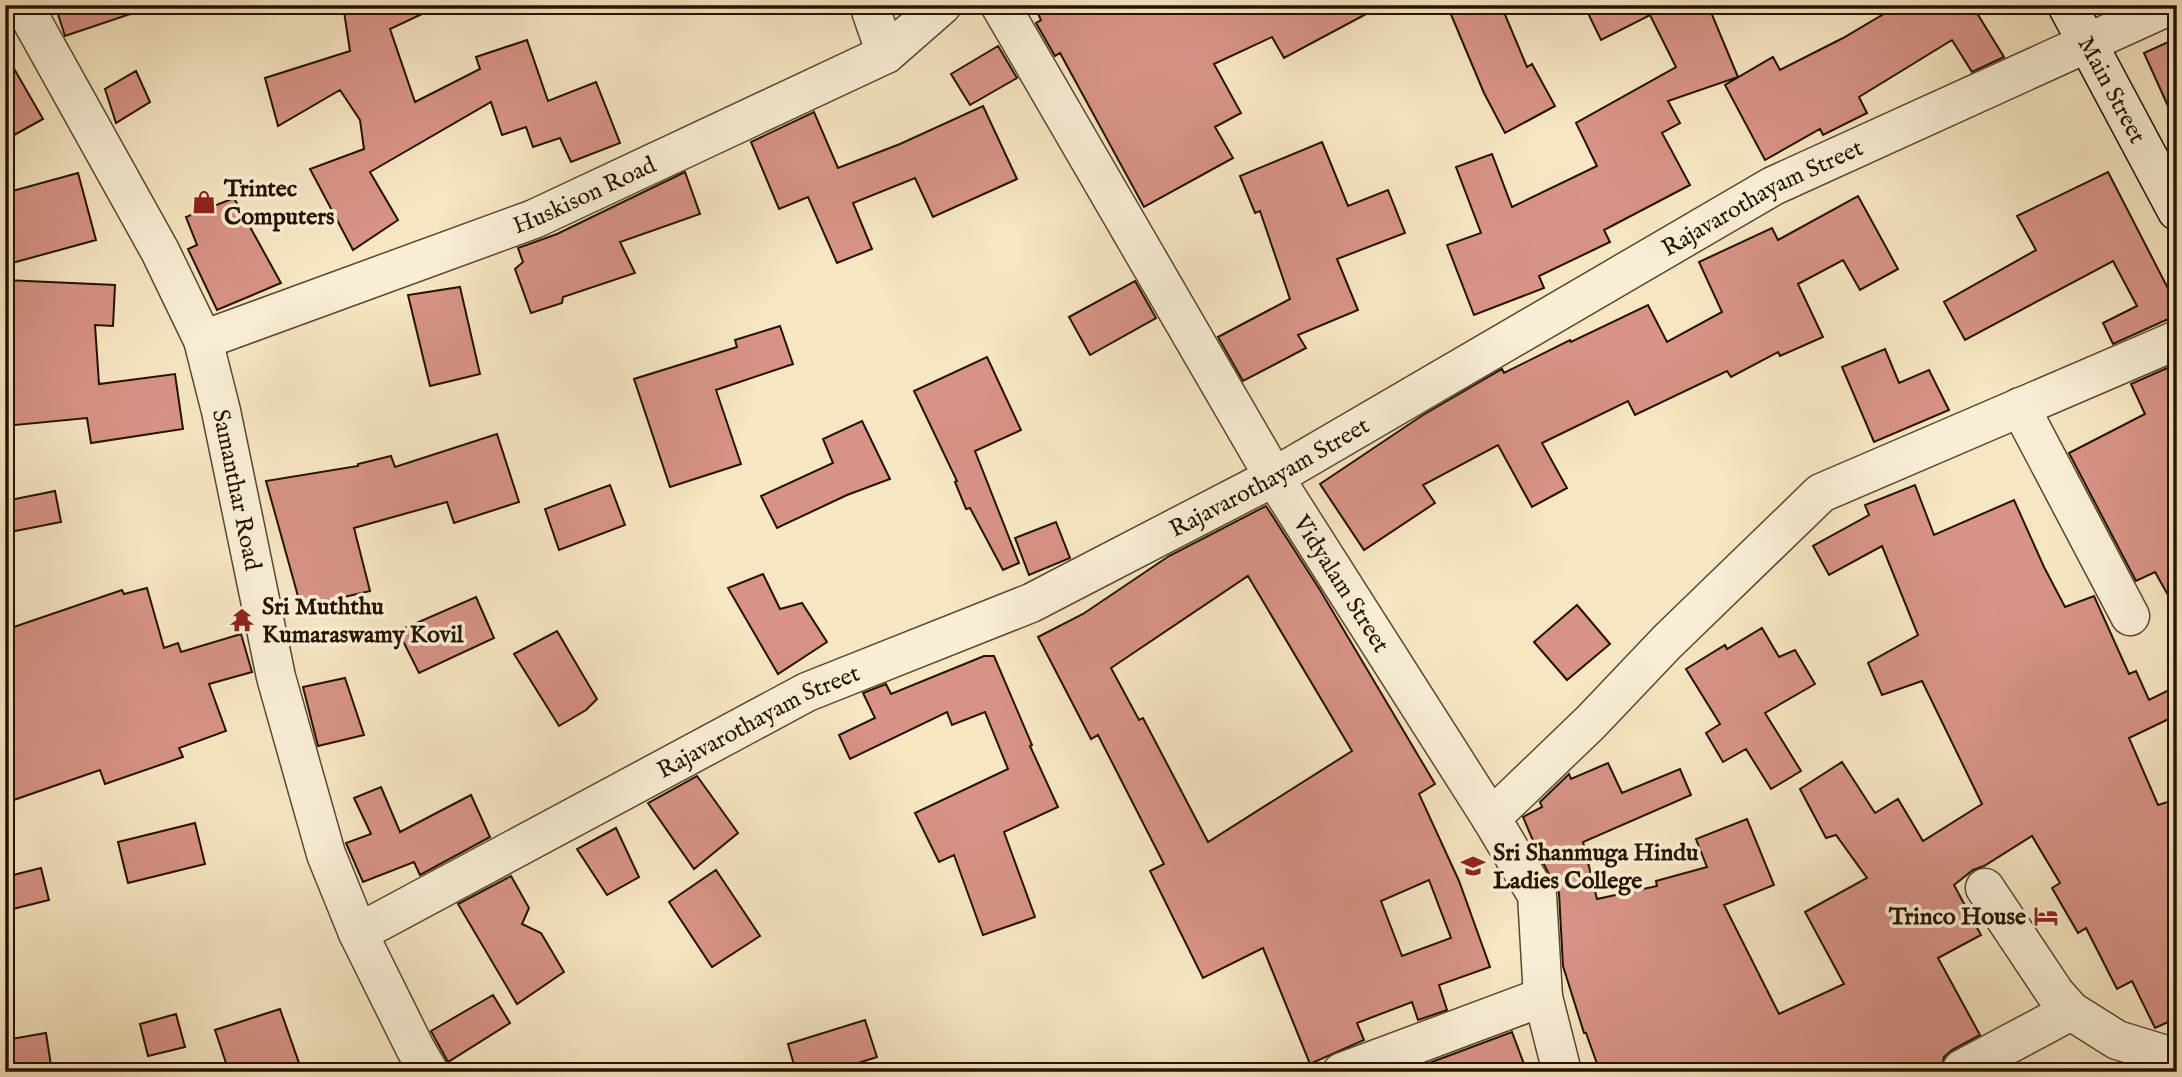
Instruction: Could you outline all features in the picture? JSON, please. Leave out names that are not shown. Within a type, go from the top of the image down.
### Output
[{"type":"street","name":"Samanthar Road","points":[[23,5],[160,251],[203,340],[221,411],[276,677],[326,854],[358,933],[429,1072]]},
{"type":"street","points":[[869,5],[887,54]]},
{"type":"street","name":"Huskison Road","points":[[203,340],[534,219],[887,54],[942,5]]},
{"type":"street","name":"Vidyalam Street","points":[[1000,5],[1274,477],[1537,895],[1543,998],[1562,1072]]},
{"type":"street","name":"Main Street","points":[[2067,5],[2177,211]]},
{"type":"street","name":"Rajavarothayam Street","points":[[358,933],[807,692],[1031,603],[1274,477],[1773,186],[2171,5]]},
{"type":"street","points":[[1491,818],[1821,493],[2177,340]]},
{"type":"street","points":[[2020,407],[2130,616]]},
{"type":"street","points":[[1985,888],[2054,993],[2071,1011],[2116,1040],[2177,1056]]},
{"type":"street","points":[[1342,1072],[1543,998]]},
{"type":"street","points":[[1962,1069],[2071,1011]]},
{"type":"building","points":[[55,5],[141,5],[142,10],[65,36]]},
{"type":"building","points":[[343,5],[441,5],[390,29],[415,102],[480,69],[476,57],[527,40],[548,101],[596,82],[620,143],[571,162],[560,138],[533,147],[526,127],[502,135],[491,102],[370,172],[398,220],[353,250],[310,169],[364,149],[360,120],[340,90],[278,126],[265,78],[350,51]]},
{"type":"building","points":[[1034,5],[1383,5],[1284,58],[1272,37],[1214,64],[1241,113],[1215,127],[1233,158],[1144,207],[1060,53],[1055,56],[1036,23],[1041,20]]},
{"type":"building","points":[[1447,5],[1501,5],[1527,67],[1532,64],[1555,106],[1505,133],[1484,93]]},
{"type":"building","points":[[1584,5],[1708,5],[1738,77],[1668,101],[1680,123],[1662,133],[1690,185],[1604,230],[1610,242],[1539,276],[1544,288],[1474,315],[1447,245],[1481,233],[1456,167],[1492,154],[1512,207],[1597,166],[1576,123],[1676,67],[1650,15],[1601,40]]},
{"type":"building","points":[[1899,5],[1972,5],[2004,57],[1972,72],[1952,40],[1859,97],[1867,113],[1823,135],[1820,129],[1765,160],[1725,85],[1773,57],[1780,70],[1843,38]]},
{"type":"building","points":[[2177,38],[2177,126],[2144,53]]},
{"type":"building","points":[[998,46],[1017,78],[970,105],[951,74]]},
{"type":"building","points":[[5,53],[43,119],[5,140]]},
{"type":"building","points":[[136,71],[150,102],[116,123],[105,89]]},
{"type":"building","points":[[983,106],[1017,179],[933,217],[915,178],[853,203],[872,249],[837,263],[808,197],[779,209],[751,142],[814,112],[838,168],[900,144]]},
{"type":"building","points":[[1322,142],[1348,206],[1388,190],[1405,233],[1337,259],[1358,310],[1298,335],[1306,348],[1243,381],[1218,337],[1290,299],[1260,211],[1255,213],[1240,176]]},
{"type":"building","points":[[685,172],[700,214],[620,242],[635,273],[563,297],[562,303],[531,313],[515,269],[523,262],[518,248],[557,234]]},
{"type":"building","points":[[2108,172],[2177,306],[2177,315],[2113,344],[2103,323],[2137,306],[2113,261],[1965,340],[1944,302],[2036,250],[2017,216]]},
{"type":"building","points":[[78,173],[96,240],[5,265],[5,193]]},
{"type":"building","points":[[1858,196],[1898,269],[1860,290],[1843,260],[1798,284],[1823,337],[1780,356],[1778,352],[1731,377],[1727,371],[1635,415],[1628,401],[1542,443],[1567,488],[1532,507],[1498,445],[1423,485],[1435,503],[1364,550],[1320,484],[1423,415],[1502,369],[1504,373],[1648,305],[1667,342],[1722,312],[1699,262],[1772,228],[1778,240]]},
{"type":"building","points":[[234,198],[281,283],[217,310],[188,249],[197,245],[186,217]]},
{"type":"building","points":[[5,280],[115,285],[113,326],[95,325],[99,384],[175,374],[183,429],[91,443],[87,418],[5,426]]},
{"type":"building","points":[[1135,281],[1156,318],[1090,355],[1069,317]]},
{"type":"building","points":[[460,287],[480,374],[430,386],[408,295]]},
{"type":"building","points":[[780,326],[793,364],[716,390],[741,464],[670,487],[634,379],[737,347],[735,340]]},
{"type":"building","points":[[1885,349],[1899,383],[1929,370],[1949,410],[1874,442],[1842,367]]},
{"type":"building","points":[[987,357],[1021,430],[975,451],[1019,563],[1003,570],[970,508],[966,509],[955,482],[957,481],[914,391]]},
{"type":"building","points":[[2167,368],[2177,389],[2177,611],[2155,572],[2136,581],[2069,453],[2145,414],[2131,384]]},
{"type":"building","points":[[862,421],[890,479],[847,495],[777,528],[761,496],[833,463],[823,439]]},
{"type":"building","points":[[497,434],[519,502],[454,523],[447,502],[354,528],[370,591],[301,607],[266,481],[358,466],[391,456],[395,467]]},
{"type":"building","points":[[610,485],[625,525],[559,550],[545,509]]},
{"type":"building","points":[[1915,485],[1934,535],[2014,500],[2065,607],[2094,596],[2129,674],[2136,671],[2149,700],[2177,686],[2177,715],[2129,738],[2158,805],[2177,799],[2177,1018],[2155,1028],[2132,981],[2117,989],[2086,928],[2078,933],[2052,888],[2060,883],[2032,836],[1973,870],[1954,885],[1981,935],[1938,958],[1980,1035],[1944,1057],[1941,1072],[1600,1072],[1584,1033],[1563,966],[1559,893],[1523,817],[1542,807],[1540,802],[1569,774],[1571,779],[1608,763],[1622,793],[1680,769],[1691,795],[1583,842],[1597,899],[1657,886],[1656,881],[1707,867],[1696,839],[1747,819],[1774,885],[1724,905],[1779,1014],[1844,984],[1805,912],[1867,878],[1836,835],[1826,838],[1800,789],[1842,762],[1875,813],[1898,799],[1923,841],[1982,804],[1922,681],[1882,695],[1868,663],[1918,635],[1882,546],[1829,575],[1813,546],[1869,515],[1865,505]]},
{"type":"building","points":[[55,491],[61,522],[5,533],[5,501]]},
{"type":"building","points":[[1266,506],[1320,590],[1435,784],[1419,794],[1459,881],[1490,967],[1439,985],[1447,1010],[1418,1020],[1412,1002],[1357,1023],[1364,1040],[1310,1064],[1263,948],[1203,978],[1150,871],[1164,864],[1098,735],[1091,739],[1038,637],[1083,614],[1169,556]],"holes":[[[1248,576],[1352,751],[1208,842],[1143,718],[1139,720],[1111,668]],[[1429,880],[1451,938],[1402,956],[1381,901]]]},
{"type":"building","points":[[1056,522],[1070,558],[1029,575],[1015,538]]},
{"type":"building","points":[[763,574],[780,609],[802,603],[827,642],[778,674],[728,588]]},
{"type":"building","points":[[147,588],[164,648],[178,643],[181,652],[241,634],[252,672],[209,684],[226,731],[179,748],[183,757],[105,784],[100,770],[5,803],[5,630],[122,590],[124,594]]},
{"type":"building","points":[[476,597],[494,638],[419,673],[398,631]]},
{"type":"building","points":[[1577,605],[1610,644],[1567,680],[1534,642]]},
{"type":"building","points":[[1762,628],[1779,657],[1795,650],[1815,684],[1765,713],[1801,771],[1771,789],[1746,749],[1723,762],[1706,733],[1720,724],[1686,669],[1725,645],[1727,649]]},
{"type":"building","points":[[557,631],[597,699],[586,710],[559,726],[514,654]]},
{"type":"building","points":[[984,656],[994,656],[1058,807],[1004,832],[1035,917],[983,935],[954,855],[939,862],[915,813],[1008,769],[985,712],[952,725],[947,712],[850,759],[839,735],[875,718],[863,693],[886,684],[891,694]]},
{"type":"building","points":[[345,678],[364,735],[318,746],[303,687]]},
{"type":"building","points":[[697,776],[738,833],[694,869],[648,803]]},
{"type":"building","points":[[381,787],[400,832],[471,795],[490,837],[420,875],[414,862],[363,882],[346,843],[371,834],[354,798]]},
{"type":"building","points":[[195,823],[205,864],[128,883],[118,842]]},
{"type":"building","points":[[616,828],[639,877],[607,895],[577,849]]},
{"type":"building","points":[[41,868],[49,900],[5,911],[5,877]]},
{"type":"building","points":[[716,870],[760,936],[712,967],[669,902]]},
{"type":"building","points":[[511,876],[529,908],[522,924],[541,933],[564,972],[517,1004],[458,904]]},
{"type":"building","points":[[493,995],[510,1023],[448,1062],[431,1031]]},
{"type":"building","points":[[280,1009],[299,1063],[273,1072],[229,1072],[215,1030]]},
{"type":"building","points":[[176,1014],[185,1047],[148,1056],[140,1024]]},
{"type":"building","points":[[865,1020],[877,1057],[830,1072],[796,1072],[788,1044]]},
{"type":"building","points":[[1512,1032],[1527,1072],[1405,1072]]},
{"type":"building","points":[[46,1033],[52,1072],[5,1072],[5,1040]]},
{"type":"place","name":"Trintec Computers","points":[[204,202]]},
{"type":"place","name":"Sri Muththu Kumaraswamy Kovil","points":[[242,620]]},
{"type":"place","name":"Sri Shanmuga Hindu Ladies College","points":[[1473,866]]},
{"type":"place","name":"Trinco House","points":[[2046,916]]}]
